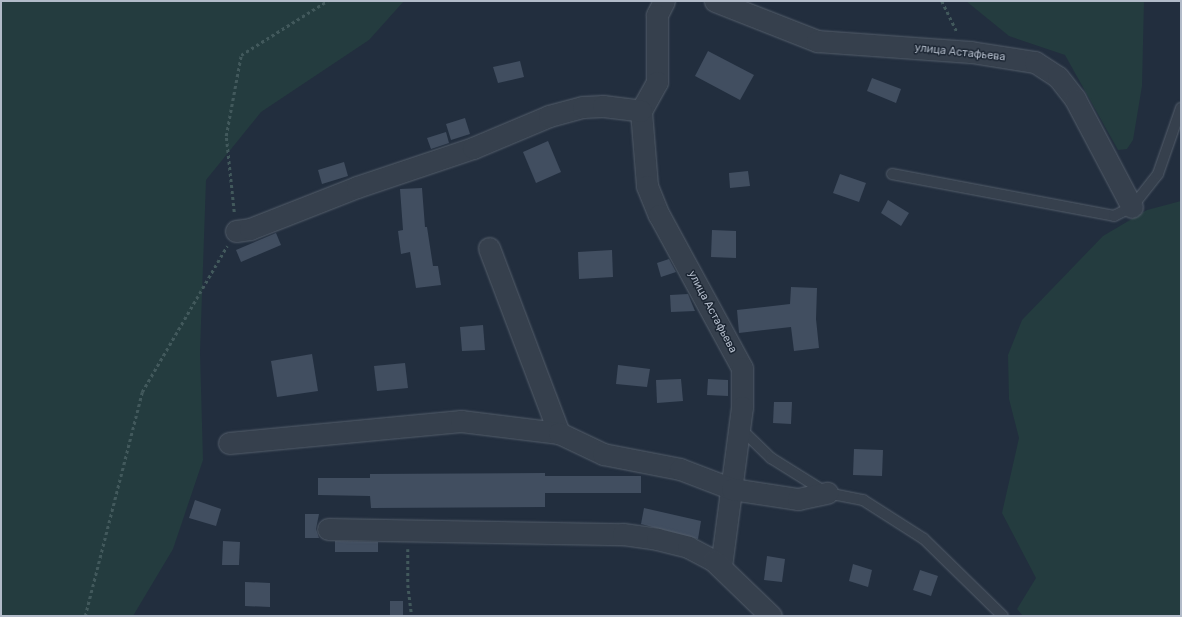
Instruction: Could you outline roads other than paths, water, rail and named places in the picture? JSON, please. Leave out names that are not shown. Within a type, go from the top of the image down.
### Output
[{"type":"street","points":[[236,231],[250,229],[357,187],[473,148],[549,116],[583,107],[603,106],[641,111],[657,82],[657,15],[664,1]]},
{"type":"street","name":"улица Астафьева","points":[[715,1],[817,41],[971,52],[1035,62],[1058,77],[1075,99],[1132,207]]},
{"type":"street","name":"улица Астафьева","points":[[641,111],[647,186],[659,215],[742,368],[739,427],[721,566]]},
{"type":"street","points":[[489,248],[559,433]]},
{"type":"street","points":[[229,443],[461,421],[559,433],[603,454],[680,468],[732,489],[798,499],[827,493]]},
{"type":"street","points":[[328,529],[622,534],[688,547],[721,566],[771,616]]},
{"type":"lane","points":[[892,174],[1114,216],[1132,207],[1158,174],[1181,108]]},
{"type":"lane","points":[[739,427],[771,458],[827,493],[863,500],[924,539],[1004,616]]}]
